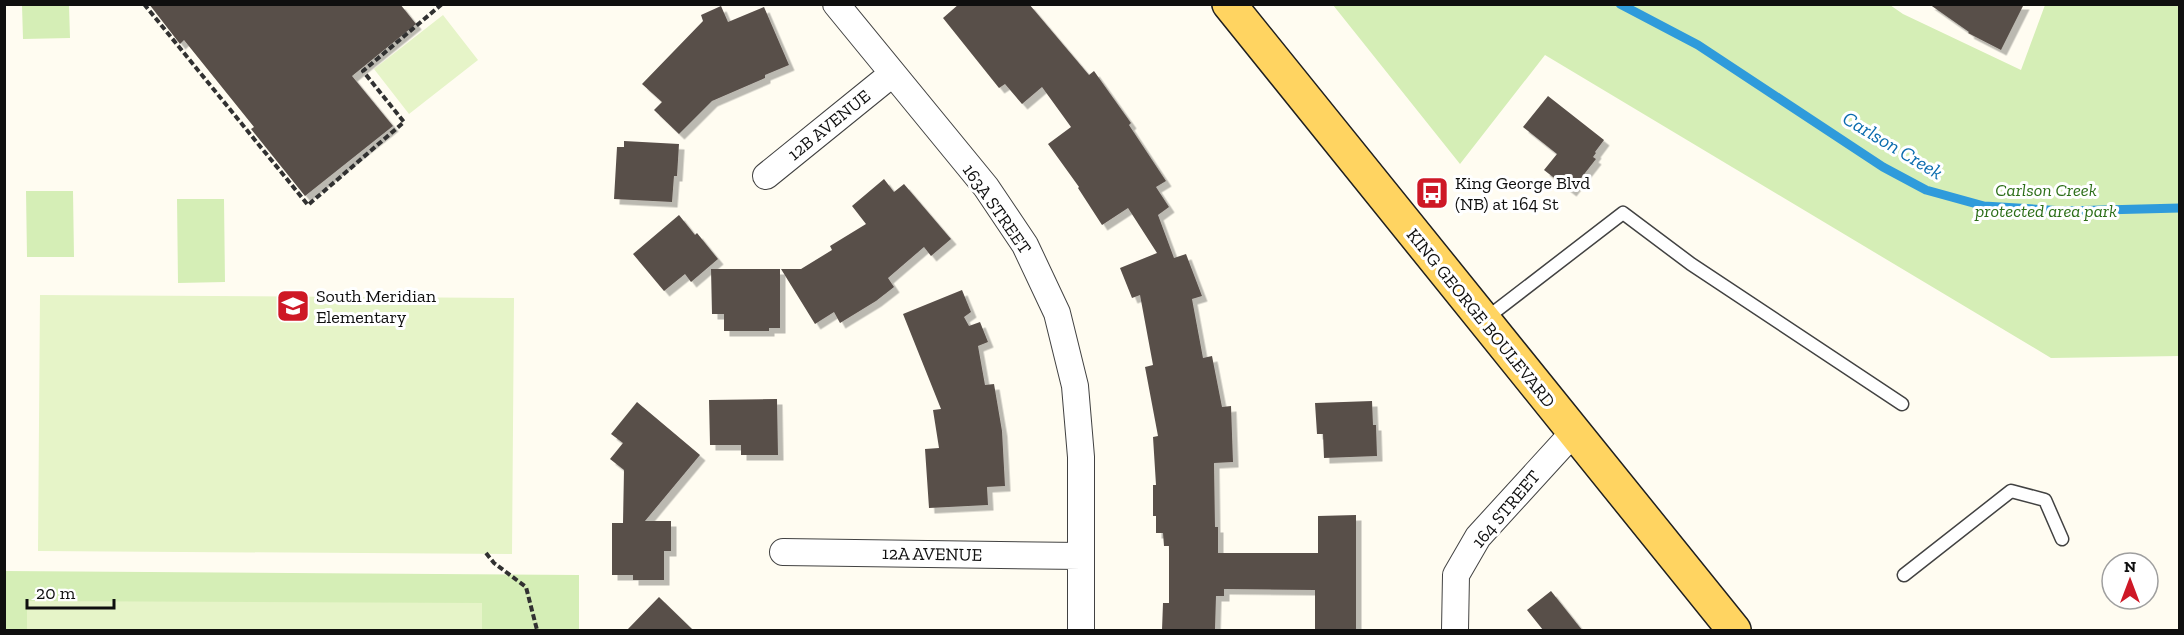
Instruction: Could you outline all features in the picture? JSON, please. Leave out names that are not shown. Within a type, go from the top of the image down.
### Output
[{"type":"main road","name":"KING GEORGE BOULEVARD","points":[[1229,4],[1734,630]]},
{"type":"street","name":"163A STREET","points":[[836,4],[986,188],[1025,245],[1057,314],[1075,386],[1081,457],[1081,630]]},
{"type":"street","name":"12B AVENUE","points":[[766,176],[892,74]]},
{"type":"street","name":"164 STREET","points":[[1455,630],[1456,575],[1478,537],[1573,433]]},
{"type":"street","name":"12A AVENUE","points":[[783,552],[1081,556]]},
{"type":"lane","points":[[1483,321],[1623,213],[1691,264],[1902,404]]},
{"type":"lane","points":[[1904,575],[2011,491],[2045,500],[2062,539]]},
{"type":"path","points":[[144,4],[308,205],[404,122],[363,71],[441,4]]},
{"type":"path","points":[[486,553],[494,563],[526,587],[537,630]]},
{"type":"green space","points":[[22,5],[69,5],[70,38],[23,39]]},
{"type":"green space","name":"Carlson Creek protected area park","points":[[1333,5],[1890,5],[1903,14],[2021,70],[2045,5],[2179,5],[2179,356],[2051,358],[1545,55],[1460,164]]},
{"type":"green space","points":[[443,15],[478,60],[409,114],[374,69]]},
{"type":"green space","points":[[4,65],[6,65],[5,553],[4,553]]},
{"type":"green space","points":[[26,191],[73,191],[74,257],[27,257]]},
{"type":"green space","points":[[177,199],[224,199],[225,282],[178,283]]},
{"type":"green space","points":[[40,295],[514,298],[512,554],[38,551]]},
{"type":"green space","points":[[5,571],[579,575],[579,630],[5,630]]},
{"type":"green space","points":[[27,601],[482,603],[482,630],[27,630]]},
{"type":"building","points":[[149,4],[400,4],[416,24],[352,76],[393,126],[305,196],[251,129],[254,127],[184,40],[180,44]]},
{"type":"building","points":[[959,4],[1029,4],[1089,75],[1094,71],[1131,123],[1129,125],[1166,181],[1156,187],[1169,207],[1158,215],[1174,258],[1186,254],[1202,296],[1192,299],[1203,358],[1212,356],[1222,407],[1231,406],[1233,462],[1214,463],[1215,527],[1218,527],[1218,553],[1318,553],[1318,516],[1356,515],[1356,630],[1315,630],[1315,590],[1224,589],[1224,596],[1216,596],[1215,630],[1162,630],[1163,603],[1169,603],[1169,546],[1164,546],[1163,533],[1156,533],[1156,516],[1153,516],[1153,485],[1156,485],[1153,437],[1158,436],[1145,367],[1153,365],[1140,295],[1132,298],[1120,268],[1157,253],[1128,208],[1102,225],[1079,187],[1048,144],[1071,127],[1042,87],[1022,104],[1005,84],[999,88],[943,18]]},
{"type":"building","points":[[1929,4],[2024,4],[2001,50],[1968,33]]},
{"type":"building","points":[[721,6],[728,22],[764,7],[789,65],[712,101],[679,134],[654,110],[662,102],[642,84],[703,21],[701,15]]},
{"type":"building","points":[[1548,96],[1604,140],[1595,152],[1593,157],[1596,159],[1571,191],[1544,170],[1557,154],[1523,127]]},
{"type":"building","points":[[624,141],[679,144],[677,176],[674,176],[672,202],[614,199],[617,147],[624,147]]},
{"type":"building","points":[[884,179],[894,192],[904,184],[951,239],[931,256],[924,247],[888,278],[894,287],[876,301],[840,323],[834,312],[815,324],[781,269],[801,269],[832,250],[830,246],[866,224],[852,206]]},
{"type":"building","points":[[679,215],[718,259],[691,282],[685,274],[664,291],[633,254]]},
{"type":"building","points":[[711,269],[780,269],[780,328],[769,328],[769,331],[724,331],[724,314],[712,314]]},
{"type":"building","points":[[962,290],[971,312],[964,317],[969,326],[980,322],[988,342],[978,346],[985,385],[994,384],[1002,431],[1005,486],[987,487],[988,505],[929,508],[925,449],[939,448],[933,410],[941,409],[903,314]]},
{"type":"building","points":[[777,399],[778,455],[741,455],[741,445],[710,445],[709,400]]},
{"type":"building","points":[[1372,401],[1373,425],[1376,425],[1377,456],[1324,458],[1323,434],[1317,434],[1315,403]]},
{"type":"building","points":[[637,402],[700,455],[645,521],[671,521],[671,551],[664,551],[664,580],[633,580],[633,575],[612,575],[612,523],[623,523],[624,470],[610,459],[623,443],[611,434]]},
{"type":"building","points":[[1551,591],[1582,630],[1543,630],[1527,610]]},
{"type":"building","points":[[659,597],[693,630],[627,630]]},
{"type":"waterway","name":"Carlson Creek","points":[[1620,4],[1698,45],[1883,167],[1926,190],[1984,206],[2064,211],[2180,208]]},
{"type":"place","name":"King George Blvd (NB) at 164 St","points":[[1432,193]]},
{"type":"place","name":"South Meridian Elementary","points":[[293,306]]}]
